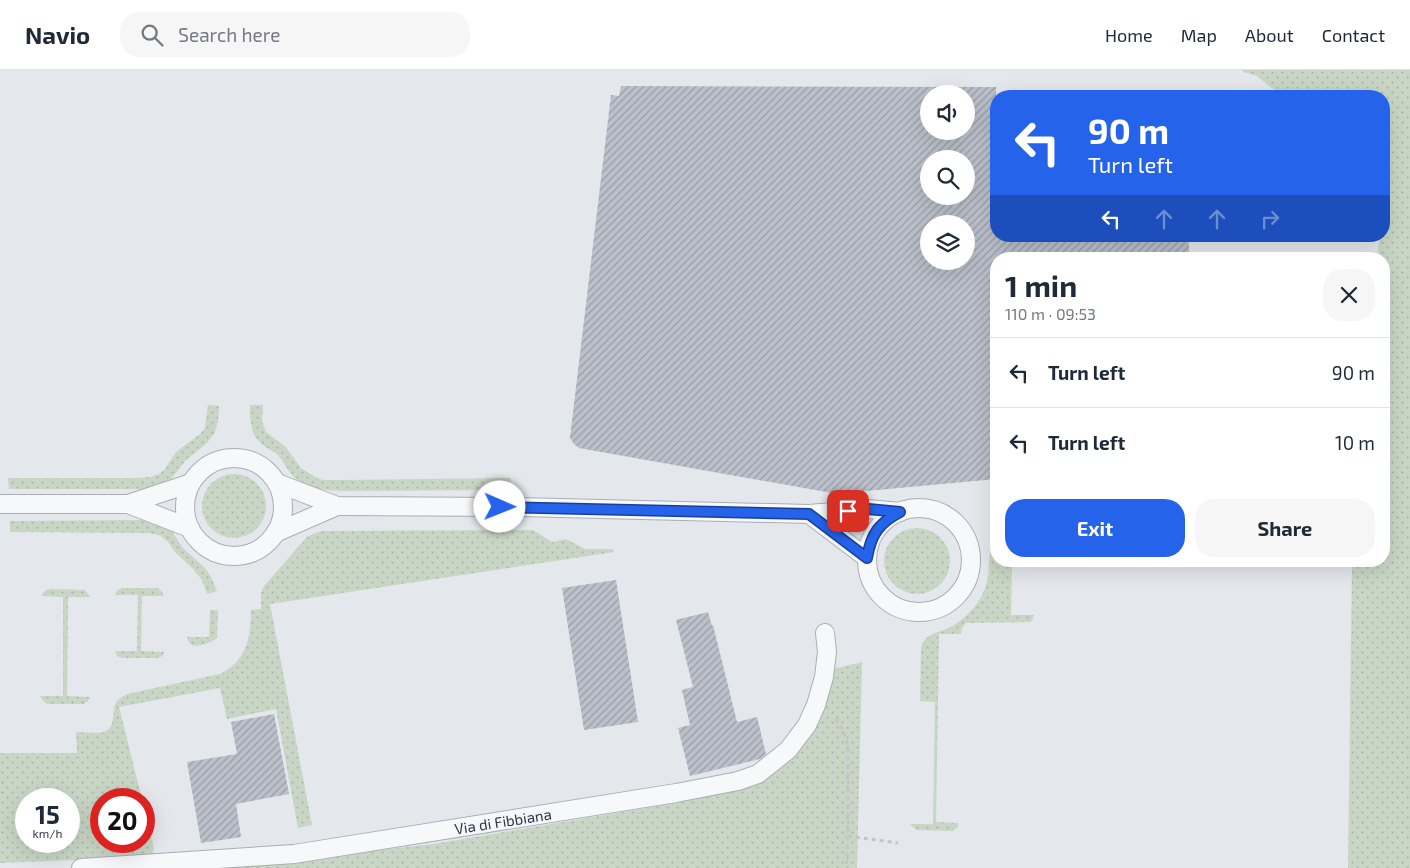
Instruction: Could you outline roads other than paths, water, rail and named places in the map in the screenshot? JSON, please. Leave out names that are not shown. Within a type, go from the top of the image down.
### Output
[{"type":"lane","points":[[221,459],[247,459],[259,464],[269,472],[277,483],[282,495],[281,521],[276,533],[265,545],[256,551],[235,556],[214,551],[196,538],[190,528],[186,517],[185,505],[187,494],[191,483],[198,473],[209,464],[221,459]]},
{"type":"lane","points":[[0,504],[128,504],[191,483]]},
{"type":"lane","points":[[277,483],[337,506],[519,507],[809,514],[868,509],[900,512]]},
{"type":"lane","points":[[128,504],[190,528]]},
{"type":"lane","points":[[276,533],[337,506]]},
{"type":"lane","points":[[914,508],[929,509],[943,514],[955,523],[964,535],[970,549],[971,565],[966,580],[958,594],[946,605],[931,611],[916,612],[900,609],[886,600],[875,588],[868,574],[867,558],[869,543],[876,530],[886,519],[914,508]]},
{"type":"lane","points":[[809,514],[867,558]]},
{"type":"lane","name":"Via di Fibbiana","points":[[81,868],[294,854],[702,789],[738,781],[758,774],[788,750],[808,726],[824,677],[827,652],[825,633]]}]
